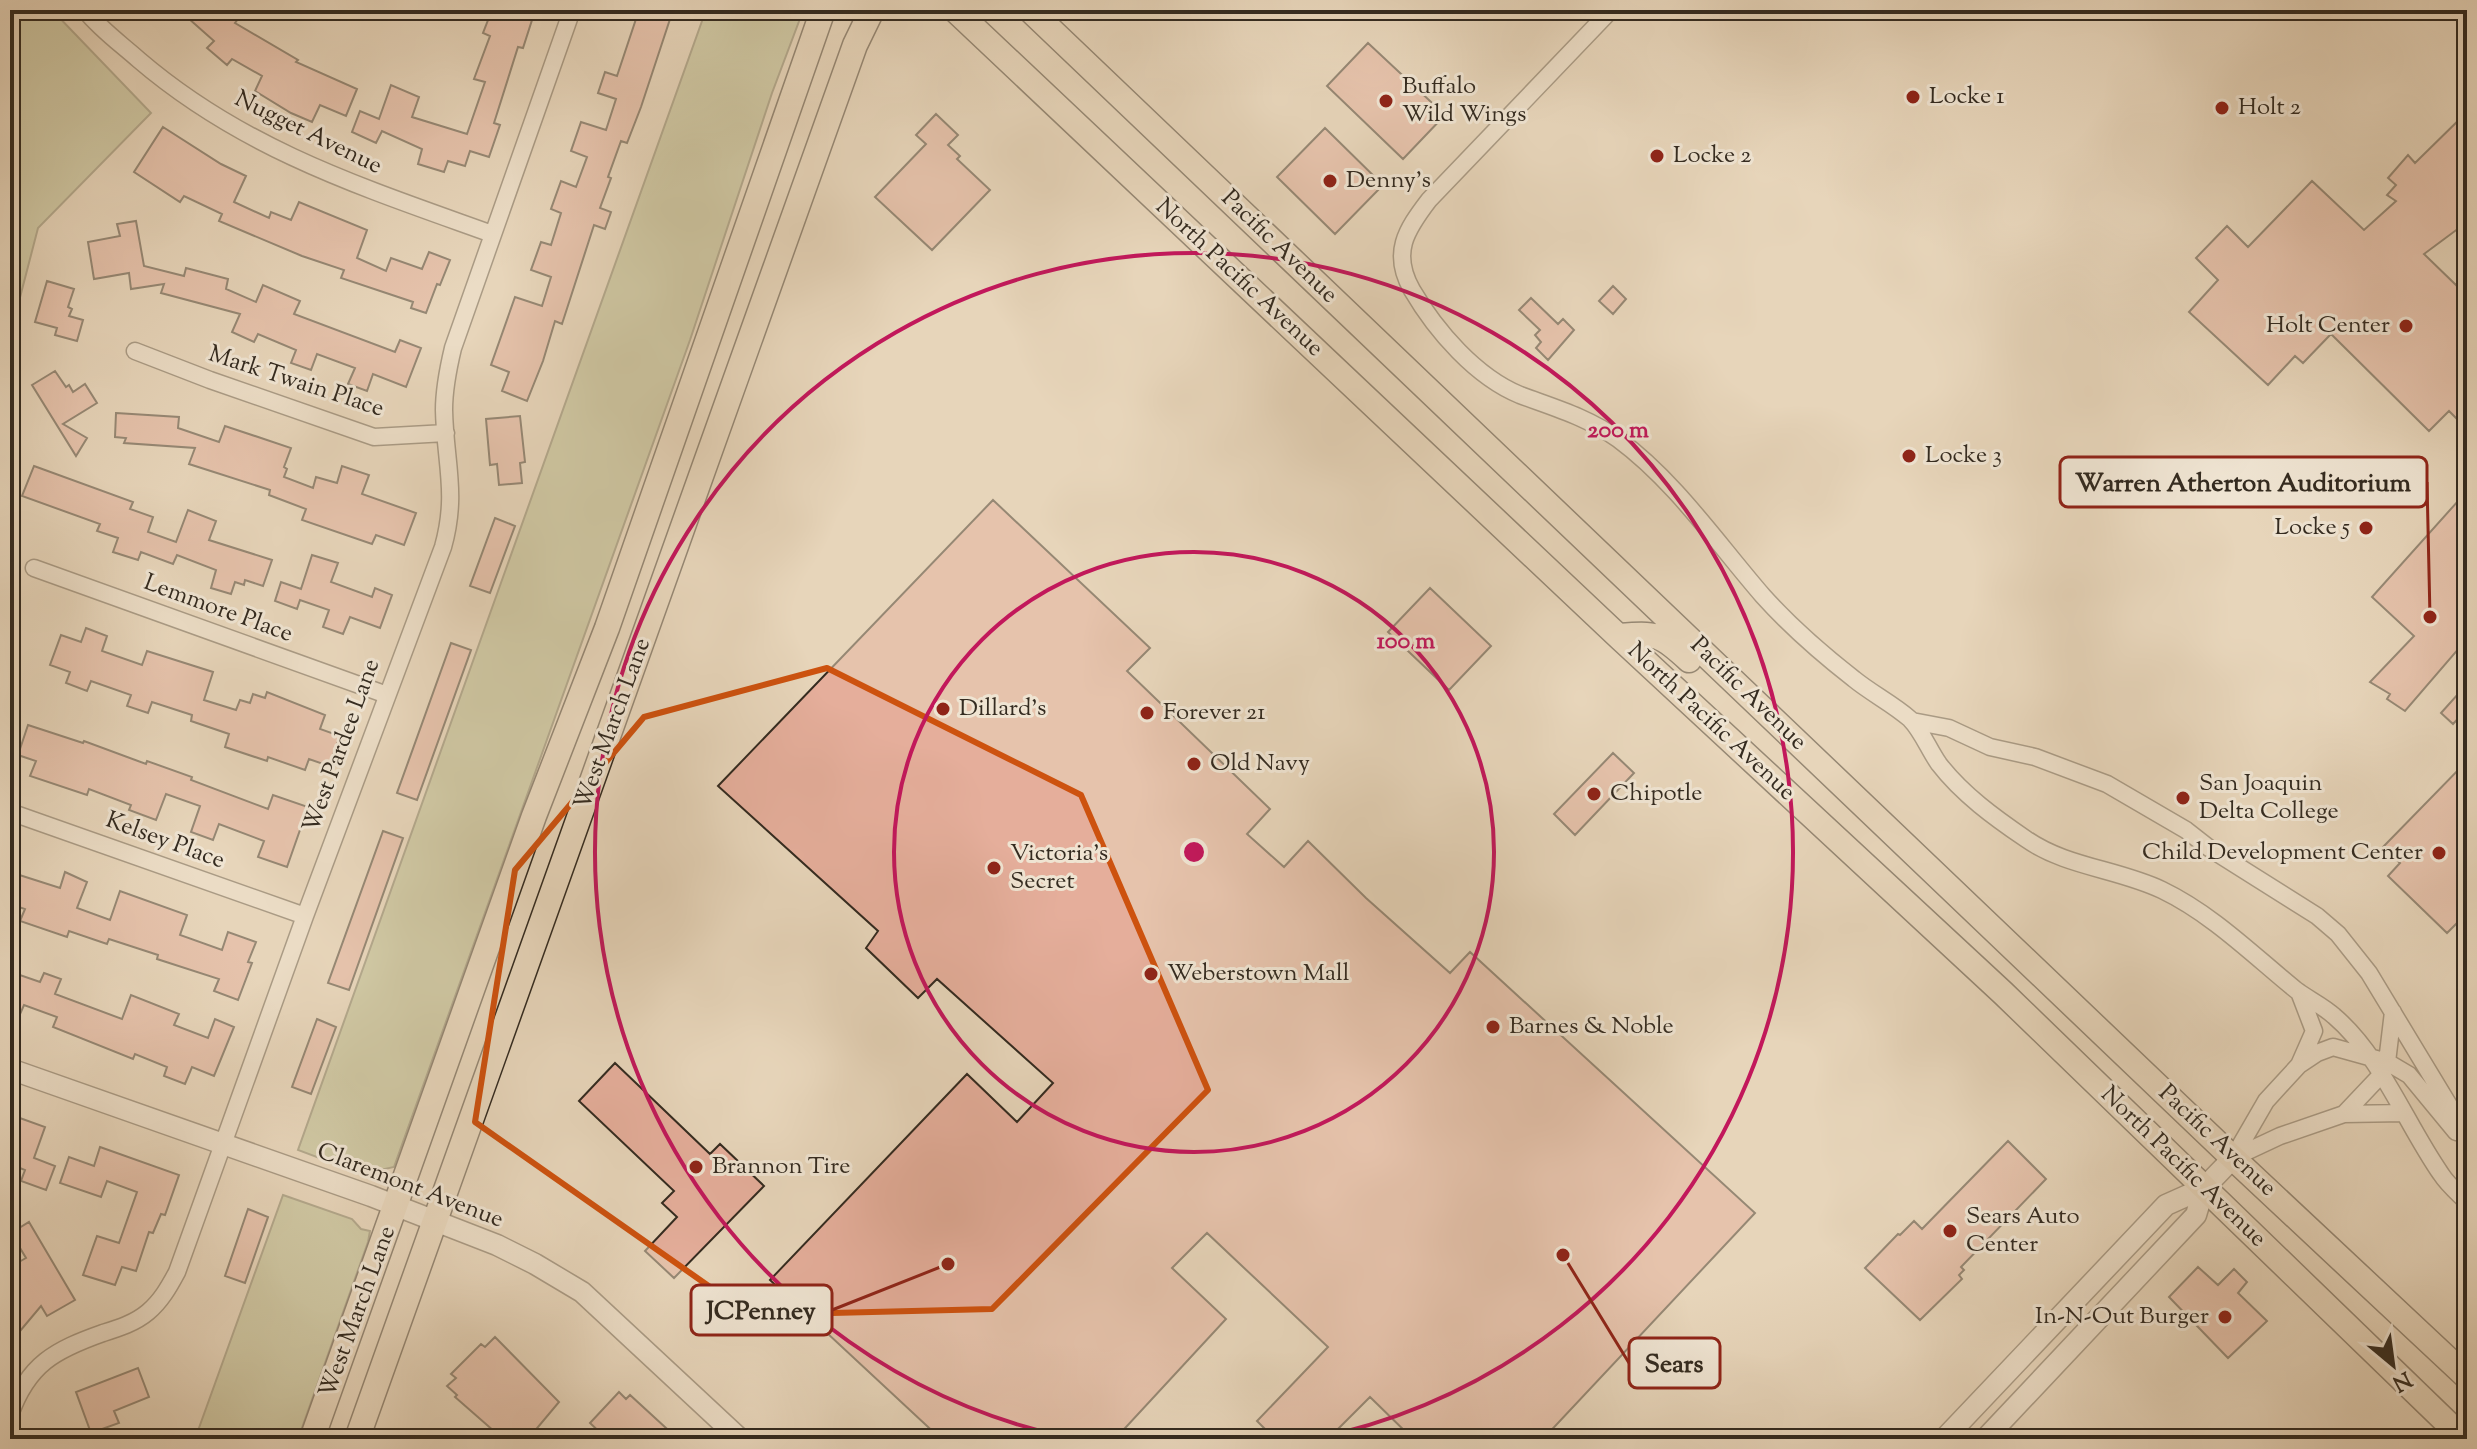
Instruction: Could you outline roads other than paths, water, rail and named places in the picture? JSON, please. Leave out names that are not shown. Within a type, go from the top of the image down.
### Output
[{"type":"main road","name":"West March Lane","points":[[312,1439],[534,816],[607,628],[823,10]]},
{"type":"main road","name":"West March Lane","points":[[357,1439],[849,60],[872,10]]},
{"type":"main road","name":"North Pacific Avenue","points":[[955,10],[1618,636],[2003,993],[2464,1439]]},
{"type":"main road","name":"Pacific Avenue","points":[[1030,10],[2233,1158],[2467,1377]]},
{"type":"main road","points":[[1618,636],[1650,634],[1667,639],[1773,738],[1797,742]]},
{"type":"street","name":"Nugget Avenue","points":[[85,10],[173,89],[249,137],[322,172],[492,234]]},
{"type":"street","name":"West Pardee Lane","points":[[10,1415],[21,1388],[42,1362],[70,1345],[131,1323],[160,1300],[177,1272],[305,916],[443,547],[450,519],[446,378],[453,348],[572,10]]},
{"type":"street","points":[[1611,10],[1429,200],[1404,236],[1403,265],[1410,286],[1454,344],[1495,382],[1519,395],[1577,415],[1617,439],[1649,466],[1767,600],[1854,679],[1912,721],[1940,766],[1986,810],[2031,843],[2062,858],[2160,889],[2187,903],[2233,936],[2299,992],[2334,1015],[2369,1057],[2384,1069],[2409,1075],[2454,1131],[2467,1137]]},
{"type":"street","name":"Mark Twain Place","points":[[135,351],[374,437],[446,433]]},
{"type":"street","name":"Lemmore Place","points":[[34,568],[387,695]]},
{"type":"street","points":[[1912,721],[1949,728],[1990,747],[2035,757],[2107,784],[2186,830],[2209,848],[2317,916],[2357,955],[2467,1137]]},
{"type":"street","name":"Kelsey Place","points":[[10,812],[305,916]]},
{"type":"street","points":[[2299,992],[2314,1031],[2299,1065]]},
{"type":"street","points":[[2344,1114],[2384,1069],[2393,1012]]},
{"type":"street","points":[[1944,1439],[2166,1205],[2204,1188],[2233,1158],[2266,1101],[2299,1065],[2333,1047],[2369,1057]]},
{"type":"street","name":"Claremont Avenue","points":[[10,1069],[396,1206],[510,1251],[582,1292],[740,1439]]},
{"type":"street","points":[[2384,1069],[2404,1113],[2443,1177],[2467,1202]]},
{"type":"street","points":[[2233,1158],[2280,1136],[2344,1114],[2404,1113]]},
{"type":"street","points":[[1985,1439],[2196,1215],[2204,1188]]},
{"type":"place","name":"Locke 1","points":[[1913,97]]},
{"type":"place","name":"Buffalo Wild Wings","points":[[1386,101]]},
{"type":"place","name":"Holt 2","points":[[2222,108]]},
{"type":"place","name":"Locke 2","points":[[1657,156]]},
{"type":"place","name":"Denny's","points":[[1330,181]]},
{"type":"place","name":"Holt Center","points":[[2406,326]]},
{"type":"place","name":"Locke 3","points":[[1909,456]]},
{"type":"place","name":"Locke 5","points":[[2366,528]]},
{"type":"place","name":"Warren Atherton Auditorium","points":[[2430,617]]},
{"type":"place","name":"Dillard's","points":[[943,709]]},
{"type":"place","name":"Forever 21","points":[[1147,713]]},
{"type":"place","name":"Old Navy","points":[[1194,764]]},
{"type":"place","name":"Chipotle","points":[[1594,794]]},
{"type":"place","name":"San Joaquin Delta College","points":[[2183,798]]},
{"type":"place","name":"Child Development Center","points":[[2439,853]]},
{"type":"place","name":"Victoria's Secret","points":[[994,868]]},
{"type":"place","name":"Weberstown Mall","points":[[1151,974]]},
{"type":"place","name":"Barnes & Noble","points":[[1493,1027]]},
{"type":"place","name":"Brannon Tire","points":[[696,1167]]},
{"type":"place","name":"Sears Auto Center","points":[[1950,1231]]},
{"type":"place","name":"Sears","points":[[1563,1255]]},
{"type":"place","name":"JCPenney","points":[[948,1264]]},
{"type":"place","name":"In-N-Out Burger","points":[[2225,1317]]}]
